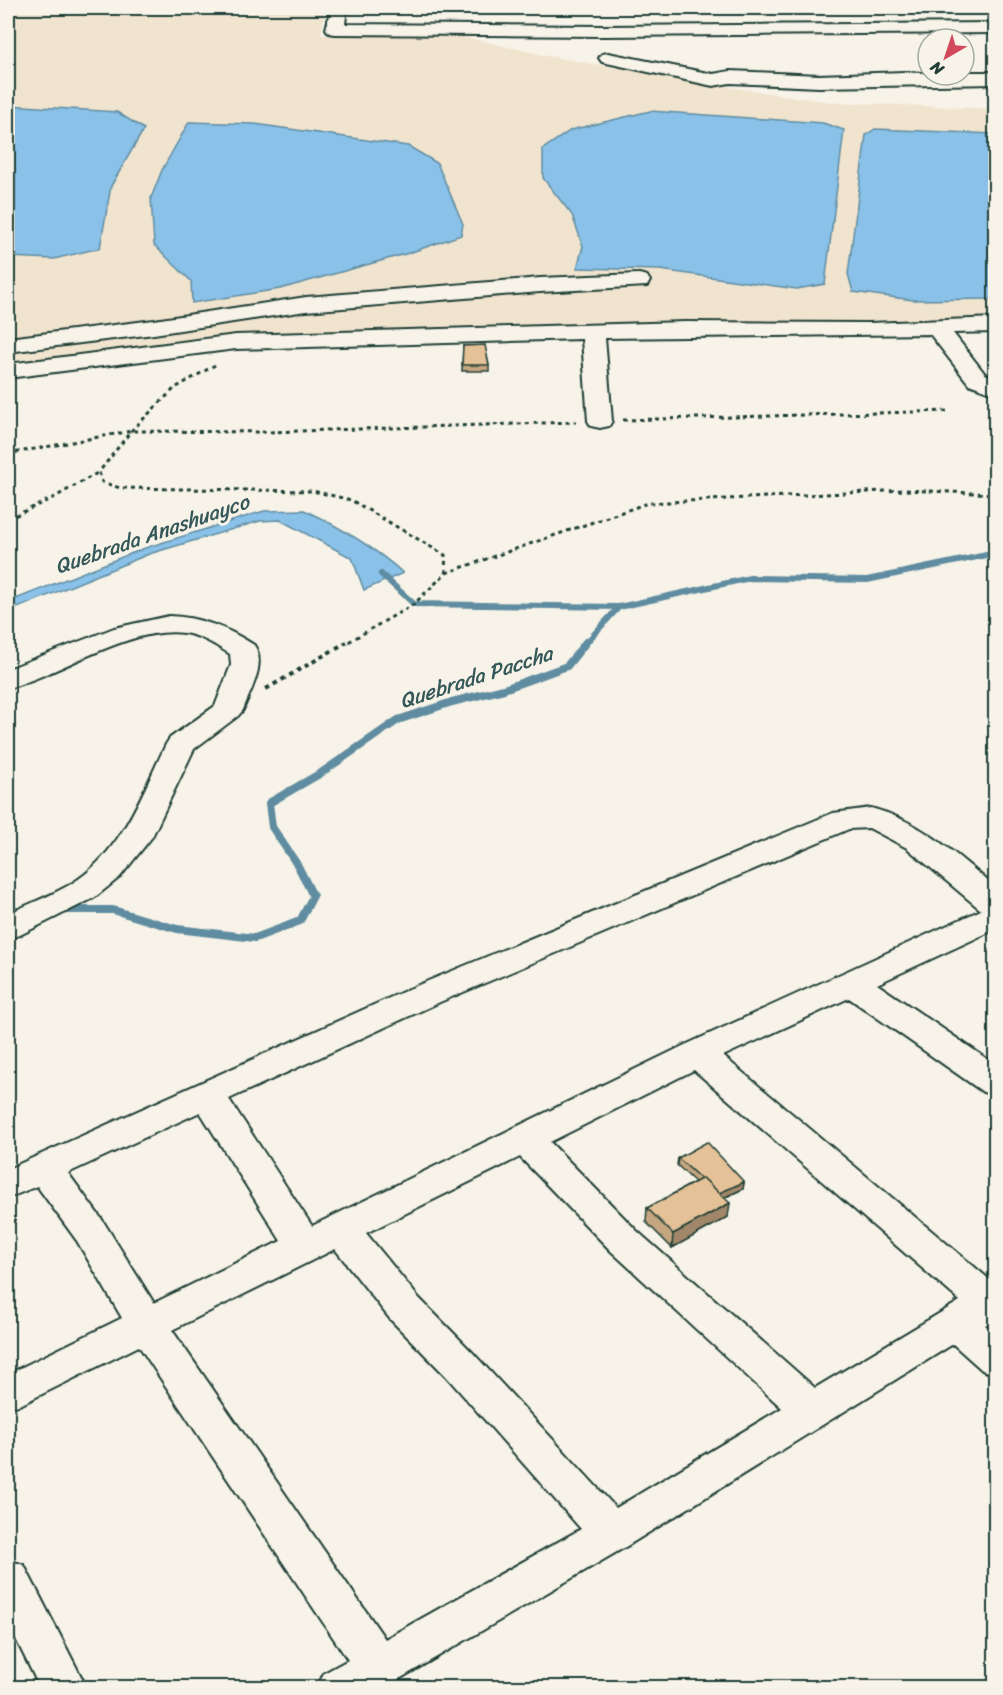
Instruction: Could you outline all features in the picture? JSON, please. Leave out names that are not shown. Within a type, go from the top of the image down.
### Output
[{"type":"street","points":[[339,8],[335,29],[603,31],[996,28]]},
{"type":"street","points":[[878,8],[904,78]]},
{"type":"street","points":[[608,58],[713,80],[730,77],[819,81],[996,78]]},
{"type":"street","points":[[8,345],[154,327],[306,304],[529,286],[639,281]]},
{"type":"street","points":[[8,371],[236,342],[685,329],[937,328],[996,325]]},
{"type":"street","points":[[937,328],[977,379],[996,387]]},
{"type":"street","points":[[593,333],[600,421]]},
{"type":"street","points":[[8,679],[134,631],[162,625],[185,624],[230,641],[244,651],[245,665],[228,710],[181,744],[136,837],[109,870],[83,891],[8,927]]},
{"type":"street","points":[[8,1184],[428,994],[844,820],[871,818],[892,825],[996,905]]},
{"type":"street","points":[[8,1392],[697,1054],[996,916]]},
{"type":"street","points":[[851,983],[996,1083]]},
{"type":"street","points":[[697,1054],[980,1309],[996,1359]]},
{"type":"street","points":[[206,1094],[254,1164],[304,1246]]},
{"type":"street","points":[[524,1138],[624,1241],[812,1410]]},
{"type":"street","points":[[44,1168],[90,1231],[147,1324],[378,1666]]},
{"type":"street","points":[[341,1229],[404,1308],[612,1533]]},
{"type":"street","points":[[340,1688],[612,1533],[980,1309]]},
{"type":"street","points":[[8,1579],[64,1688]]},
{"type":"path","points":[[8,519],[55,497],[99,472],[131,431],[175,388],[230,357],[239,349],[236,342]]},
{"type":"path","points":[[8,454],[131,431],[268,432],[949,411]]},
{"type":"path","points":[[99,472],[102,482],[120,488],[313,491],[351,500],[445,555],[446,573]]},
{"type":"path","points":[[228,710],[414,604],[446,573],[648,503],[905,490],[996,494]]},
{"type":"shaded area","points":[[8,8],[326,8],[321,35],[464,37],[548,56],[831,102],[995,109],[995,321],[595,322],[236,336],[8,370]]},
{"type":"water","points":[[8,105],[117,112],[144,129],[111,186],[100,248],[54,259],[8,257]]},
{"type":"water","points":[[650,111],[823,123],[844,130],[825,284],[797,289],[660,270],[577,268],[583,246],[572,215],[543,178],[543,149],[571,130]]},
{"type":"water","points":[[189,122],[255,124],[408,146],[437,163],[463,224],[461,235],[409,253],[280,289],[192,303],[191,281],[154,245],[151,198],[162,170]]},
{"type":"water","points":[[875,129],[995,134],[995,299],[913,300],[853,292],[848,274],[866,135]]},
{"type":"water","points":[[304,510],[356,538],[403,573],[364,590],[352,558],[280,520],[260,521],[149,554],[8,612],[8,602],[145,548],[264,511]]},
{"type":"building","points":[[485,345],[489,365],[462,365],[463,346]]},
{"type":"building","points":[[707,1142],[744,1182],[719,1193],[678,1158]]},
{"type":"building","points":[[703,1178],[730,1203],[673,1234],[647,1208]]},
{"type":"waterway","name":"Quebrada Anashuayco","points":[[619,607],[750,578],[867,580],[996,553]]},
{"type":"waterway","name":"Quebrada Anashuayco","points":[[381,574],[414,604],[619,607]]},
{"type":"waterway","name":"Quebrada Paccha","points":[[585,644],[619,607]]},
{"type":"waterway","name":"Quebrada Paccha","points":[[60,910],[113,910],[177,929],[255,938],[300,921],[313,896],[298,866],[272,827],[269,803],[321,773],[398,720],[452,702],[504,689],[567,666],[586,642]]},
{"type":"waterway","name":"Quebrada Paccha","points":[[8,911],[24,911]]}]
